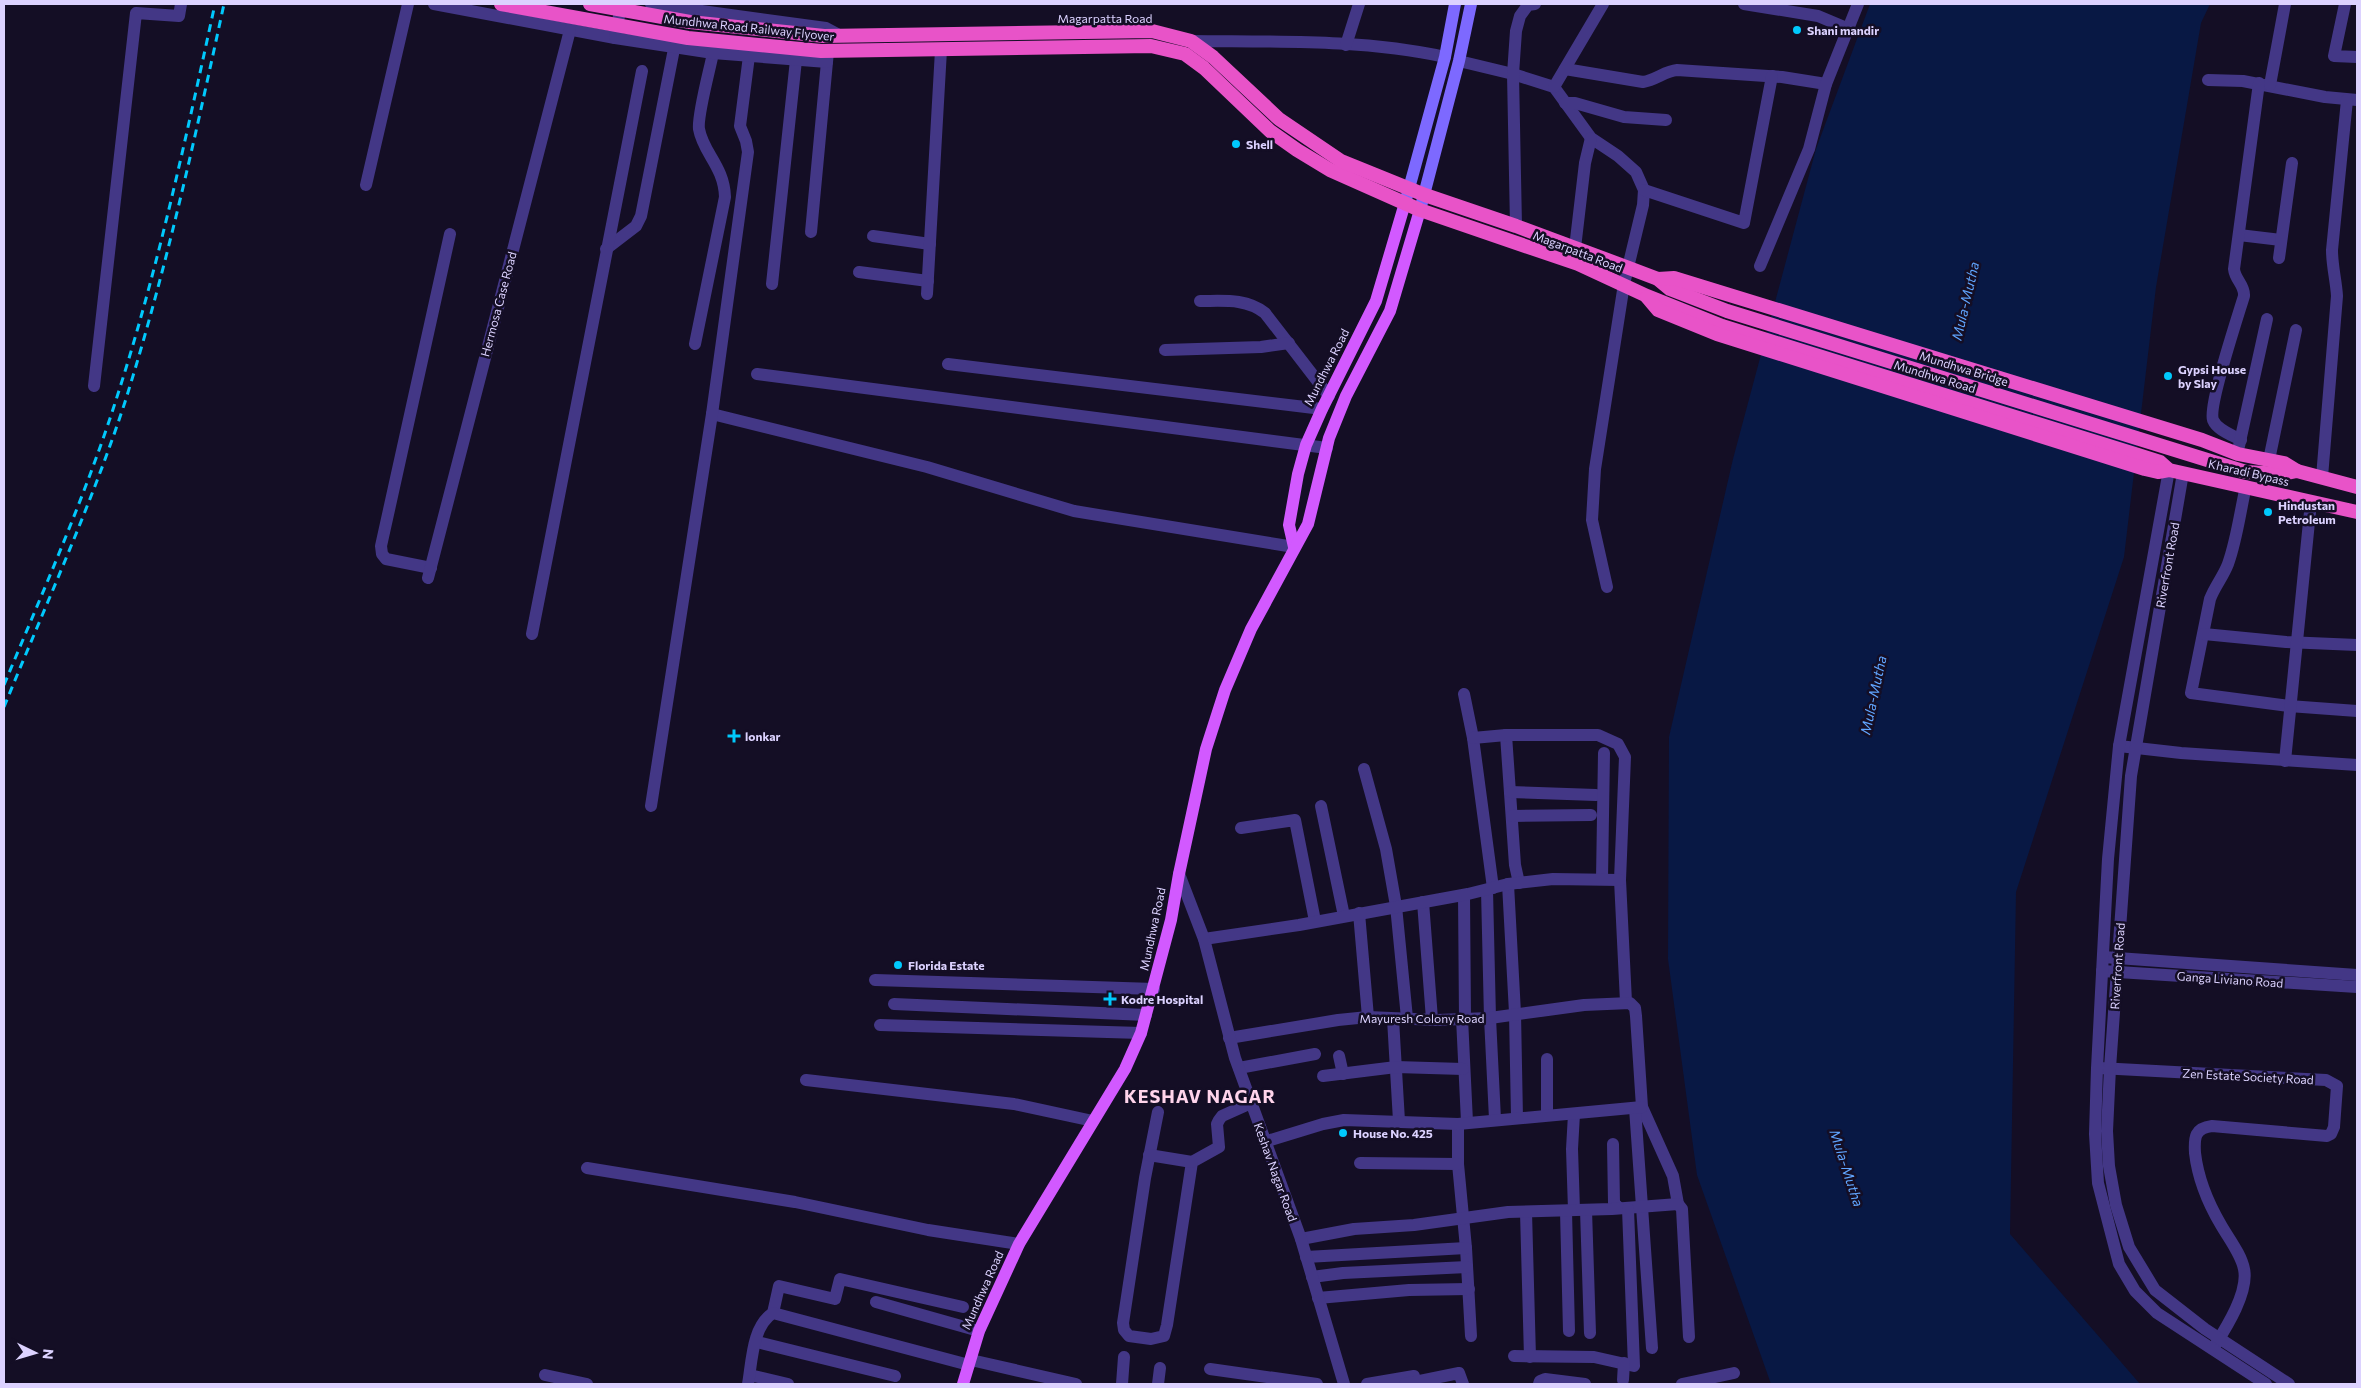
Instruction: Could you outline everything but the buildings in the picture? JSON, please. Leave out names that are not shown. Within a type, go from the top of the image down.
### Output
[{"type":"highway","name":"Mundhwa Road Railway Flyover","points":[[501,4],[688,38],[825,55],[847,52],[941,50]]},
{"type":"highway","name":"Mundhwa Road Railway Flyover","points":[[590,4],[690,22],[824,36],[841,36]]},
{"type":"highway","name":"Magarpatta Road","points":[[841,36],[1152,31],[1191,41],[1213,57],[1279,119],[1304,138],[1341,161],[1409,189]]},
{"type":"highway","points":[[941,50],[1151,46],[1185,54],[1204,68],[1270,131],[1297,150],[1330,170],[1420,210]]},
{"type":"highway","points":[[1409,189],[1425,195]]},
{"type":"highway","name":"Magarpatta Road","points":[[1425,195],[1629,268]]},
{"type":"highway","name":"Magarpatta Road","points":[[1420,210],[1578,264],[1720,330]]},
{"type":"highway","points":[[1629,268],[1658,280],[1674,278],[1735,299],[2202,440],[2239,447],[2269,460],[2284,463],[2297,471]]},
{"type":"highway","name":"Mundhwa Bridge","points":[[1658,280],[1670,289],[1727,310],[2193,455]]},
{"type":"highway","name":"Mundhwa Road","points":[[1720,330],[2137,460],[2158,472],[2169,470]]},
{"type":"highway","name":"Kharadi Bypass","points":[[2193,455],[2246,472],[2282,474],[2297,471],[2357,487]]},
{"type":"highway","name":"Kharadi Bypass","points":[[2169,470],[2357,512]]},
{"type":"main road","name":"Mundhwa Road","points":[[1294,547],[1290,524],[1298,474],[1306,445],[1376,301],[1445,57],[1454,4]]},
{"type":"main road","points":[[1459,60],[1470,4]]},
{"type":"main road","name":"Mundhwa Road","points":[[963,1384],[979,1331],[1020,1244],[1125,1069],[1141,1033],[1171,920],[1206,749],[1224,690],[1251,629],[1308,524],[1327,448],[1346,396],[1390,311],[1425,195],[1459,60]]},
{"type":"street","points":[[94,386],[136,14],[179,16],[181,4]]},
{"type":"street","points":[[366,185],[408,4]]},
{"type":"street","points":[[434,4],[674,49],[796,60],[825,55],[811,232]]},
{"type":"street","points":[[615,38],[621,4]]},
{"type":"street","points":[[651,4],[826,28],[841,36]]},
{"type":"street","points":[[1346,45],[1359,4]]},
{"type":"street","points":[[1516,226],[1513,74],[1516,31],[1520,16],[1528,5],[1535,4]]},
{"type":"street","points":[[1554,87],[1603,4]]},
{"type":"street","points":[[1744,4],[1818,16],[1849,29]]},
{"type":"street","points":[[1760,266],[1808,149],[1826,84],[1858,4]]},
{"type":"street","points":[[2239,447],[2218,426],[2212,416],[2215,397],[2244,296],[2244,288],[2234,275],[2239,236],[2264,84],[2285,4]]},
{"type":"street","points":[[2345,4],[2334,56],[2357,57]]},
{"type":"street","name":"Hermosa Case Road","points":[[450,234],[381,546],[382,554],[386,559],[430,573],[570,30]]},
{"type":"street","points":[[1191,41],[1346,45],[1413,51],[1445,57]]},
{"type":"street","points":[[606,249],[636,226],[641,216],[674,49]]},
{"type":"street","points":[[927,294],[941,50]]},
{"type":"street","points":[[695,344],[725,197],[725,184],[720,170],[699,129],[713,53]]},
{"type":"street","points":[[651,806],[712,414],[748,152],[740,126],[749,56]]},
{"type":"street","points":[[772,284],[796,60]]},
{"type":"street","points":[[1459,60],[1554,87],[1591,138],[1618,156],[1636,172],[1644,190],[1643,205],[1624,284],[1595,469],[1592,520],[1607,587]]},
{"type":"street","points":[[1565,69],[1643,82],[1652,80],[1668,71],[1677,70],[1772,76],[1826,84]]},
{"type":"street","points":[[532,634],[642,70]]},
{"type":"street","points":[[1644,190],[1744,223],[1772,76]]},
{"type":"street","points":[[2208,80],[2264,84],[2352,100],[2332,250],[2332,267],[2337,296],[2322,478]]},
{"type":"street","points":[[1566,103],[1575,102],[1624,117],[1666,120]]},
{"type":"street","points":[[1575,248],[1585,163],[1591,138]]},
{"type":"street","points":[[2279,258],[2292,163]]},
{"type":"street","points":[[873,236],[930,244]]},
{"type":"street","points":[[2239,236],[2282,240]]},
{"type":"street","points":[[859,272],[928,281]]},
{"type":"street","points":[[1200,301],[1238,301],[1256,306],[1265,313],[1329,396]]},
{"type":"street","points":[[2239,447],[2267,319]]},
{"type":"street","points":[[2269,460],[2296,330]]},
{"type":"street","points":[[1166,350],[1261,347],[1289,344]]},
{"type":"street","points":[[948,364],[1322,409]]},
{"type":"street","points":[[757,374],[1327,448]]},
{"type":"street","points":[[712,414],[927,467],[1074,511],[1294,547]]},
{"type":"street","name":"Riverfront Road","points":[[2169,470],[2119,746],[2108,859],[2097,1068],[2094,1134],[2098,1183],[2119,1264],[2135,1291],[2157,1313],[2266,1384]]},
{"type":"street","name":"Riverfront Road","points":[[2183,473],[2134,748],[2110,1068],[2107,1131],[2109,1166],[2116,1205],[2130,1247],[2155,1290],[2220,1338],[2289,1384]]},
{"type":"street","points":[[2246,486],[2228,562],[2220,582],[2214,587],[2210,598],[2191,694],[2289,706],[2357,711]]},
{"type":"street","points":[[2285,761],[2295,643],[2311,502]]},
{"type":"street","points":[[2204,634],[2295,643],[2357,645]]},
{"type":"street","points":[[1464,694],[1473,738],[1490,889],[1490,1018],[1495,1119]]},
{"type":"street","points":[[1473,738],[1506,735],[1598,736],[1618,744],[1625,757],[1620,880],[1626,1002],[1635,1008],[1636,1016],[1647,1287],[1652,1348]]},
{"type":"street","points":[[1506,735],[1512,816],[1517,1118]]},
{"type":"street","points":[[2119,746],[2285,761],[2357,765]]},
{"type":"street","points":[[1602,880],[1604,753]]},
{"type":"street","points":[[1364,769],[1386,849],[1396,906],[1407,1018]]},
{"type":"street","points":[[1510,792],[1596,795]]},
{"type":"street","points":[[1321,806],[1344,916]]},
{"type":"street","points":[[1512,816],[1591,815]]},
{"type":"street","points":[[1241,828],[1295,820],[1315,922]]},
{"type":"street","name":"Keshav Nagar Road","points":[[1179,874],[1204,939],[1229,1038],[1264,1142],[1301,1239],[1344,1384]]},
{"type":"street","points":[[1204,939],[1315,922],[1464,895],[1513,883],[1553,879],[1620,880]]},
{"type":"street","points":[[1464,895],[1462,1123],[1458,1164],[1468,1267],[1471,1336]]},
{"type":"street","points":[[1423,902],[1432,1019]]},
{"type":"street","points":[[1359,913],[1368,1017]]},
{"type":"street","name":"Ganga Liviano Road","points":[[2103,957],[2357,975]]},
{"type":"street","name":"Ganga Liviano Road","points":[[2102,971],[2357,987]]},
{"type":"street","points":[[875,980],[1154,989]]},
{"type":"street","name":"Mayuresh Colony Road","points":[[1229,1038],[1338,1020],[1368,1017],[1393,1019],[1490,1018],[1626,1002]]},
{"type":"street","points":[[894,1004],[1146,1015]]},
{"type":"street","points":[[1393,1019],[1399,1121]]},
{"type":"street","points":[[880,1025],[1141,1033]]},
{"type":"street","points":[[1239,1068],[1315,1054]]},
{"type":"street","points":[[1339,1056],[1343,1074]]},
{"type":"street","points":[[1546,1059],[1548,1116]]},
{"type":"street","points":[[1323,1076],[1396,1067],[1463,1069]]},
{"type":"street","points":[[2097,1068],[2110,1068]]},
{"type":"street","name":"Zen Estate Society Road","points":[[2110,1068],[2326,1080],[2336,1086],[2334,1127],[2329,1135],[2212,1126],[2199,1130],[2195,1147],[2200,1181],[2214,1213],[2242,1260],[2244,1269],[2242,1289],[2220,1338]]},
{"type":"street","points":[[806,1080],[1014,1104],[1093,1121]]},
{"type":"street","points":[[1149,1156],[1192,1162],[1219,1147],[1217,1124],[1222,1116],[1251,1103]]},
{"type":"street","points":[[1264,1142],[1323,1124],[1344,1120],[1462,1123],[1639,1107]]},
{"type":"street","points":[[1639,1107],[1673,1176],[1678,1204],[1682,1209],[1690,1337]]},
{"type":"street","points":[[1158,1112],[1149,1156],[1123,1323],[1124,1330],[1129,1336],[1151,1339],[1164,1336],[1192,1162]]},
{"type":"street","points":[[1574,1114],[1572,1149],[1575,1211],[1590,1333]]},
{"type":"street","points":[[1613,1144],[1614,1203],[1623,1208]]},
{"type":"street","points":[[1360,1163],[1458,1164]]},
{"type":"street","points":[[587,1168],[795,1202],[928,1230],[1020,1244]]},
{"type":"street","points":[[1301,1239],[1354,1229],[1414,1225],[1526,1212],[1575,1211],[1678,1204]]},
{"type":"street","points":[[1514,1356],[1594,1357],[1634,1366],[1623,1208]]},
{"type":"street","points":[[1569,1331],[1575,1211]]},
{"type":"street","points":[[1526,1212],[1530,1357]]},
{"type":"street","points":[[1306,1257],[1466,1248]]},
{"type":"street","points":[[1312,1277],[1351,1272],[1468,1267]]},
{"type":"street","points":[[773,1313],[779,1286],[835,1299],[840,1280],[963,1307]]},
{"type":"street","points":[[1630,1287],[1647,1287]]},
{"type":"street","points":[[1318,1298],[1409,1290],[1469,1289]]},
{"type":"street","points":[[876,1302],[979,1331]]},
{"type":"street","points":[[788,1384],[749,1380],[759,1328],[764,1318],[773,1313],[970,1362],[1076,1384]]},
{"type":"street","points":[[2213,1350],[2220,1338]]},
{"type":"street","points":[[756,1342],[895,1376]]},
{"type":"street","points":[[1122,1384],[1124,1357]]},
{"type":"street","points":[[1623,1380],[1624,1363]]},
{"type":"street","points":[[1158,1384],[1160,1368]]},
{"type":"street","points":[[1210,1369],[1317,1384]]},
{"type":"street","points":[[1367,1384],[1459,1373],[1463,1384]]},
{"type":"street","points":[[1682,1384],[1734,1373]]},
{"type":"street","points":[[545,1375],[587,1384]]},
{"type":"street","points":[[1539,1384],[1540,1381],[1545,1379],[1585,1384]]},
{"type":"water","name":"Mula-Mutha","points":[[1870,4],[2210,4],[2201,23],[2156,287],[2124,557],[2016,892],[2010,1234],[2140,1384],[1771,1384],[1697,1175],[1668,959],[1669,737],[1733,459],[1816,149]]},
{"type":"railway","points":[[4,685],[77,508],[116,400],[158,253],[215,4]]},
{"type":"railway","points":[[4,707],[83,518],[125,402],[167,254],[224,4]]},
{"type":"place","name":"Shani mandir","points":[[1797,30]]},
{"type":"place","name":"Shell","points":[[1236,144]]},
{"type":"place","name":"Gypsi House by Slay","points":[[2168,376]]},
{"type":"place","name":"Hindustan Petroleum","points":[[2268,512]]},
{"type":"place","name":"lonkar","points":[[734,736]]},
{"type":"place","name":"Florida Estate","points":[[898,965]]},
{"type":"place","name":"Kodre Hospital","points":[[1110,999]]},
{"type":"place","name":"House No. 425","points":[[1343,1133]]},
{"type":"district","name":"KESHAV NAGAR","points":[[1200,1096]]}]
